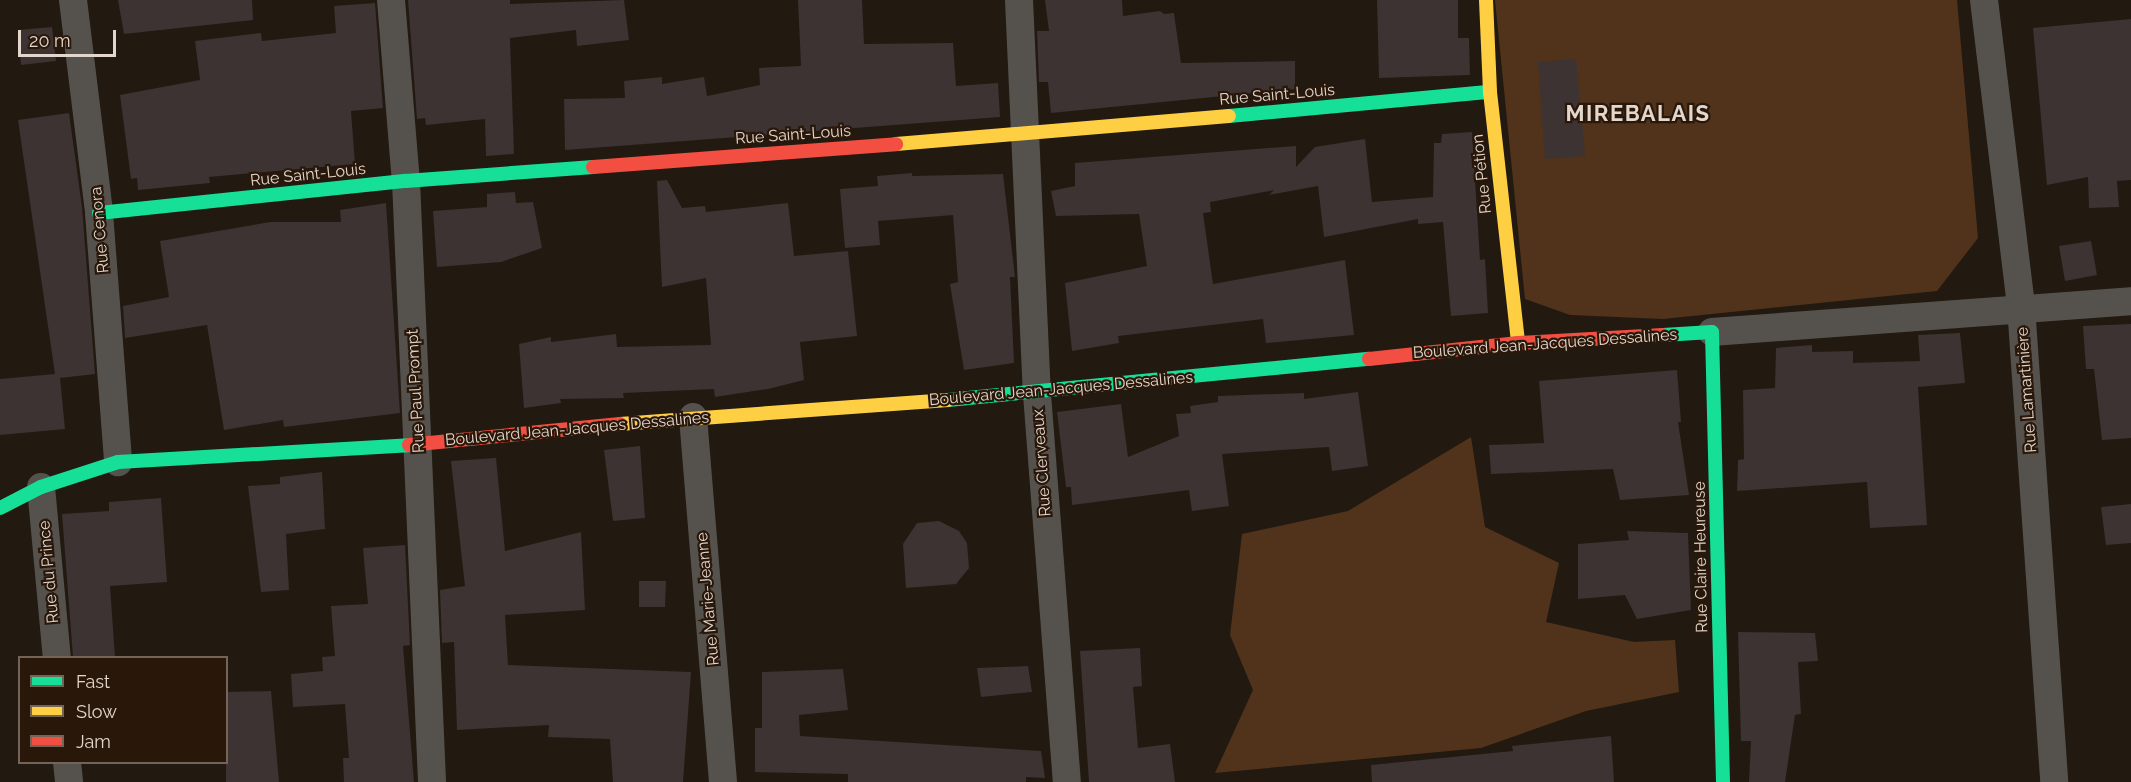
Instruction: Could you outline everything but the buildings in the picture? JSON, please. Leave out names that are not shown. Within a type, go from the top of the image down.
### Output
[{"type":"main road","name":"Rue Pétion","points":[[1486,0],[1490,92],[1518,343]]},
{"type":"main road","name":"Rue Saint-Louis","points":[[99,213],[406,181],[1026,134],[1490,92]]},
{"type":"main road","name":"Boulevard Jean-Jacques Dessalines","points":[[0,508],[41,487],[118,462],[418,444],[693,417],[1037,394],[1518,343],[1712,332]]},
{"type":"main road","name":"Rue Claire Heureuse","points":[[1712,332],[1723,782]]},
{"type":"street","name":"Rue Cenora","points":[[73,0],[99,213],[118,462]]},
{"type":"street","name":"Rue Paul Prompt","points":[[391,0],[406,181],[432,782]]},
{"type":"street","name":"Rue Clerveaux","points":[[1019,0],[1037,394],[1067,782]]},
{"type":"street","name":"Rue Lamartinière","points":[[1984,0],[2021,306],[2054,782]]},
{"type":"street","name":"Boulevard Jean-Jacques Dessalines","points":[[1712,332],[2021,306],[2131,301]]},
{"type":"street","name":"Rue Marie-Jeanne","points":[[693,417],[723,782]]},
{"type":"street","name":"Rue du Prince","points":[[41,487],[57,656]]},
{"type":"street","points":[[67,764],[69,782]]},
{"type":"shaded area","points":[[1495,0],[1957,0],[1978,238],[1937,291],[1663,319],[1570,315],[1525,299]]},
{"type":"shaded area","points":[[1471,437],[1485,527],[1559,563],[1546,622],[1634,642],[1675,640],[1679,692],[1586,711],[1481,748],[1215,773],[1253,690],[1230,635],[1242,534],[1348,511]]},
{"type":"traffic: fast","points":[[1229,116],[1490,92]]},
{"type":"traffic: fast","points":[[99,213],[406,181],[593,167]]},
{"type":"traffic: fast","points":[[1663,335],[1712,332],[1723,782]]},
{"type":"traffic: fast","points":[[948,400],[1369,359]]},
{"type":"traffic: fast","points":[[0,508],[41,487],[118,462],[409,445]]},
{"type":"traffic: slow","points":[[1486,0],[1490,92],[1518,343]]},
{"type":"traffic: slow","points":[[896,144],[1229,116]]},
{"type":"traffic: slow","points":[[620,424],[948,400]]},
{"type":"traffic: jam","points":[[593,167],[896,144]]},
{"type":"traffic: jam","points":[[1369,359],[1518,343],[1663,335]]},
{"type":"traffic: jam","points":[[409,445],[620,424]]},
{"type":"district","name":"MIREBALAIS","points":[[1638,114]]}]
